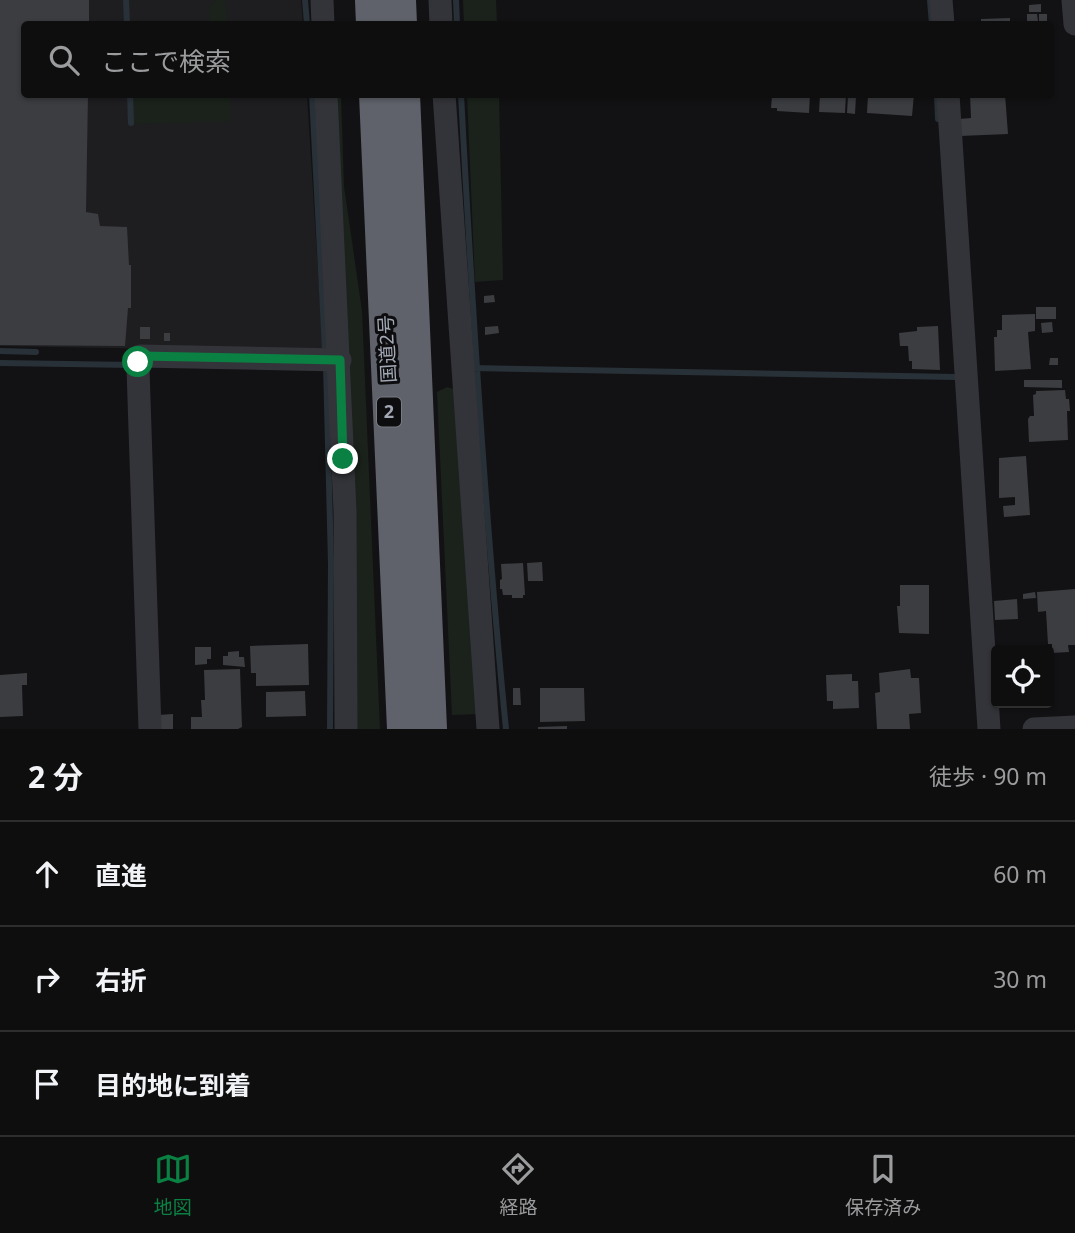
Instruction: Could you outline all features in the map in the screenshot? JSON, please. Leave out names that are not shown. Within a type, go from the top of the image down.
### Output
[{"type":"highway","points":[[371,0],[372,21]]},
{"type":"highway","points":[[400,0],[401,21]]},
{"type":"highway","name":"国道2号","points":[[375,98],[403,729]]},
{"type":"highway","name":"国道2号","points":[[404,98],[431,729]]},
{"type":"street","points":[[322,0],[323,21]]},
{"type":"street","points":[[440,0],[441,21]]},
{"type":"street","points":[[941,0],[943,21]]},
{"type":"street","points":[[1073,0],[1075,24]]},
{"type":"street","points":[[327,98],[345,511],[346,729]]},
{"type":"street","points":[[443,98],[488,729]]},
{"type":"street","points":[[948,98],[989,729]]},
{"type":"street","points":[[150,729],[138,365],[140,356],[340,360]]},
{"type":"street","points":[[1034,729],[1075,727]]},
{"type":"shaded area","points":[[0,0],[301,0],[303,21],[21,21],[21,98],[307,98],[323,352],[0,346]]},
{"type":"shaded area","points":[[217,0],[226,0],[227,21],[210,21],[209,7]]},
{"type":"shaded area","points":[[463,0],[496,0],[497,21],[464,21]]},
{"type":"shaded area","points":[[134,98],[230,98],[231,121],[134,124]]},
{"type":"shaded area","points":[[335,98],[341,98],[344,186],[362,311],[380,729],[356,729]]},
{"type":"shaded area","points":[[467,98],[499,98],[503,280],[475,282]]},
{"type":"shaded area","points":[[447,387],[454,389],[480,714],[452,715],[437,392]]},
{"type":"building","points":[[0,0],[89,0],[89,21],[21,21],[21,98],[88,98],[86,212],[98,214],[100,226],[127,227],[131,265],[131,308],[128,308],[125,346],[0,345]]},
{"type":"building","points":[[1041,4],[1041,12],[1029,12],[1029,5]]},
{"type":"building","points":[[1027,14],[1037,14],[1038,21],[1027,21]]},
{"type":"building","points":[[1039,14],[1047,14],[1047,21],[1039,21]]},
{"type":"building","points":[[1010,18],[1010,21],[981,21]]},
{"type":"building","points":[[772,98],[810,98],[809,113],[777,111],[777,108],[771,108]]},
{"type":"building","points":[[820,98],[846,98],[845,113],[819,112]]},
{"type":"building","points":[[848,98],[856,98],[855,114],[847,113]]},
{"type":"building","points":[[868,98],[914,98],[912,116],[867,113]]},
{"type":"building","points":[[970,98],[1005,98],[1008,134],[960,136],[959,119],[971,118]]},
{"type":"building","points":[[494,295],[495,302],[484,303],[484,296]]},
{"type":"building","points":[[1036,307],[1056,307],[1056,319],[1036,319]]},
{"type":"building","points":[[1035,314],[1035,331],[1028,332],[1031,369],[995,371],[994,337],[997,337],[997,330],[1002,330],[1002,315]]},
{"type":"building","points":[[1052,322],[1053,332],[1042,333],[1041,323]]},
{"type":"building","points":[[498,326],[499,333],[485,335],[485,327]]},
{"type":"building","points":[[938,326],[940,370],[912,369],[908,346],[900,346],[899,333],[917,331],[917,327]]},
{"type":"building","points":[[140,327],[150,327],[150,339],[140,339]]},
{"type":"building","points":[[164,333],[170,333],[170,341],[164,341]]},
{"type":"building","points":[[1050,358],[1058,358],[1058,365],[1049,365]]},
{"type":"building","points":[[1024,380],[1062,380],[1062,388],[1024,387]]},
{"type":"building","points":[[1065,390],[1070,411],[1067,411],[1068,440],[1029,442],[1028,419],[1034,416],[1033,395],[1036,391]]},
{"type":"building","points":[[1026,456],[1030,515],[1004,517],[1003,506],[1015,505],[1015,497],[999,498],[999,458]]},
{"type":"building","points":[[542,562],[543,581],[528,581],[527,563]]},
{"type":"building","points":[[523,563],[525,595],[523,598],[512,598],[512,595],[503,595],[500,589],[501,564]]},
{"type":"building","points":[[900,585],[929,585],[929,634],[899,633],[897,606],[900,606]]},
{"type":"building","points":[[1075,589],[1075,645],[1068,645],[1069,652],[1054,653],[1054,645],[1048,644],[1046,611],[1038,612],[1037,592]]},
{"type":"building","points":[[1035,592],[1036,598],[1023,599],[1023,594]]},
{"type":"building","points":[[1017,599],[1018,619],[995,620],[994,601]]},
{"type":"building","points":[[308,644],[309,685],[256,686],[256,673],[251,673],[250,646]]},
{"type":"building","points":[[195,647],[211,647],[211,659],[207,659],[207,664],[195,665]]},
{"type":"building","points":[[239,651],[239,657],[244,657],[245,667],[223,665],[223,656],[228,656],[228,652]]},
{"type":"building","points":[[240,669],[242,727],[191,729],[191,717],[202,717],[201,700],[205,700],[204,670]]},
{"type":"building","points":[[910,669],[911,678],[919,678],[921,713],[909,714],[910,729],[877,729],[875,693],[880,692],[879,673]]},
{"type":"building","points":[[27,673],[27,685],[22,685],[23,716],[0,717],[0,675]]},
{"type":"building","points":[[852,674],[852,681],[858,681],[859,708],[833,709],[833,701],[827,701],[826,675]]},
{"type":"building","points":[[513,688],[520,688],[521,705],[513,705]]},
{"type":"building","points":[[540,688],[584,688],[585,721],[540,722]]},
{"type":"building","points":[[305,691],[306,716],[266,717],[266,692]]},
{"type":"building","points":[[173,714],[173,729],[158,729],[158,715]]},
{"type":"building","points":[[567,726],[567,729],[538,729],[538,727]]},
{"type":"waterway","points":[[126,0],[127,21]]},
{"type":"waterway","points":[[305,0],[307,21]]},
{"type":"waterway","points":[[456,0],[457,21]]},
{"type":"waterway","points":[[930,0],[932,21]]},
{"type":"waterway","points":[[130,98],[131,123]]},
{"type":"waterway","points":[[312,98],[325,350]]},
{"type":"waterway","points":[[461,98],[480,412],[506,729]]},
{"type":"waterway","points":[[937,98],[938,119]]},
{"type":"waterway","points":[[0,351],[36,352]]},
{"type":"waterway","points":[[0,363],[134,365]]},
{"type":"waterway","points":[[326,364],[331,564],[330,729]]},
{"type":"waterway","points":[[472,368],[956,377]]},
{"type":"route","points":[[138,362],[140,356],[340,360],[343,459]]}]
